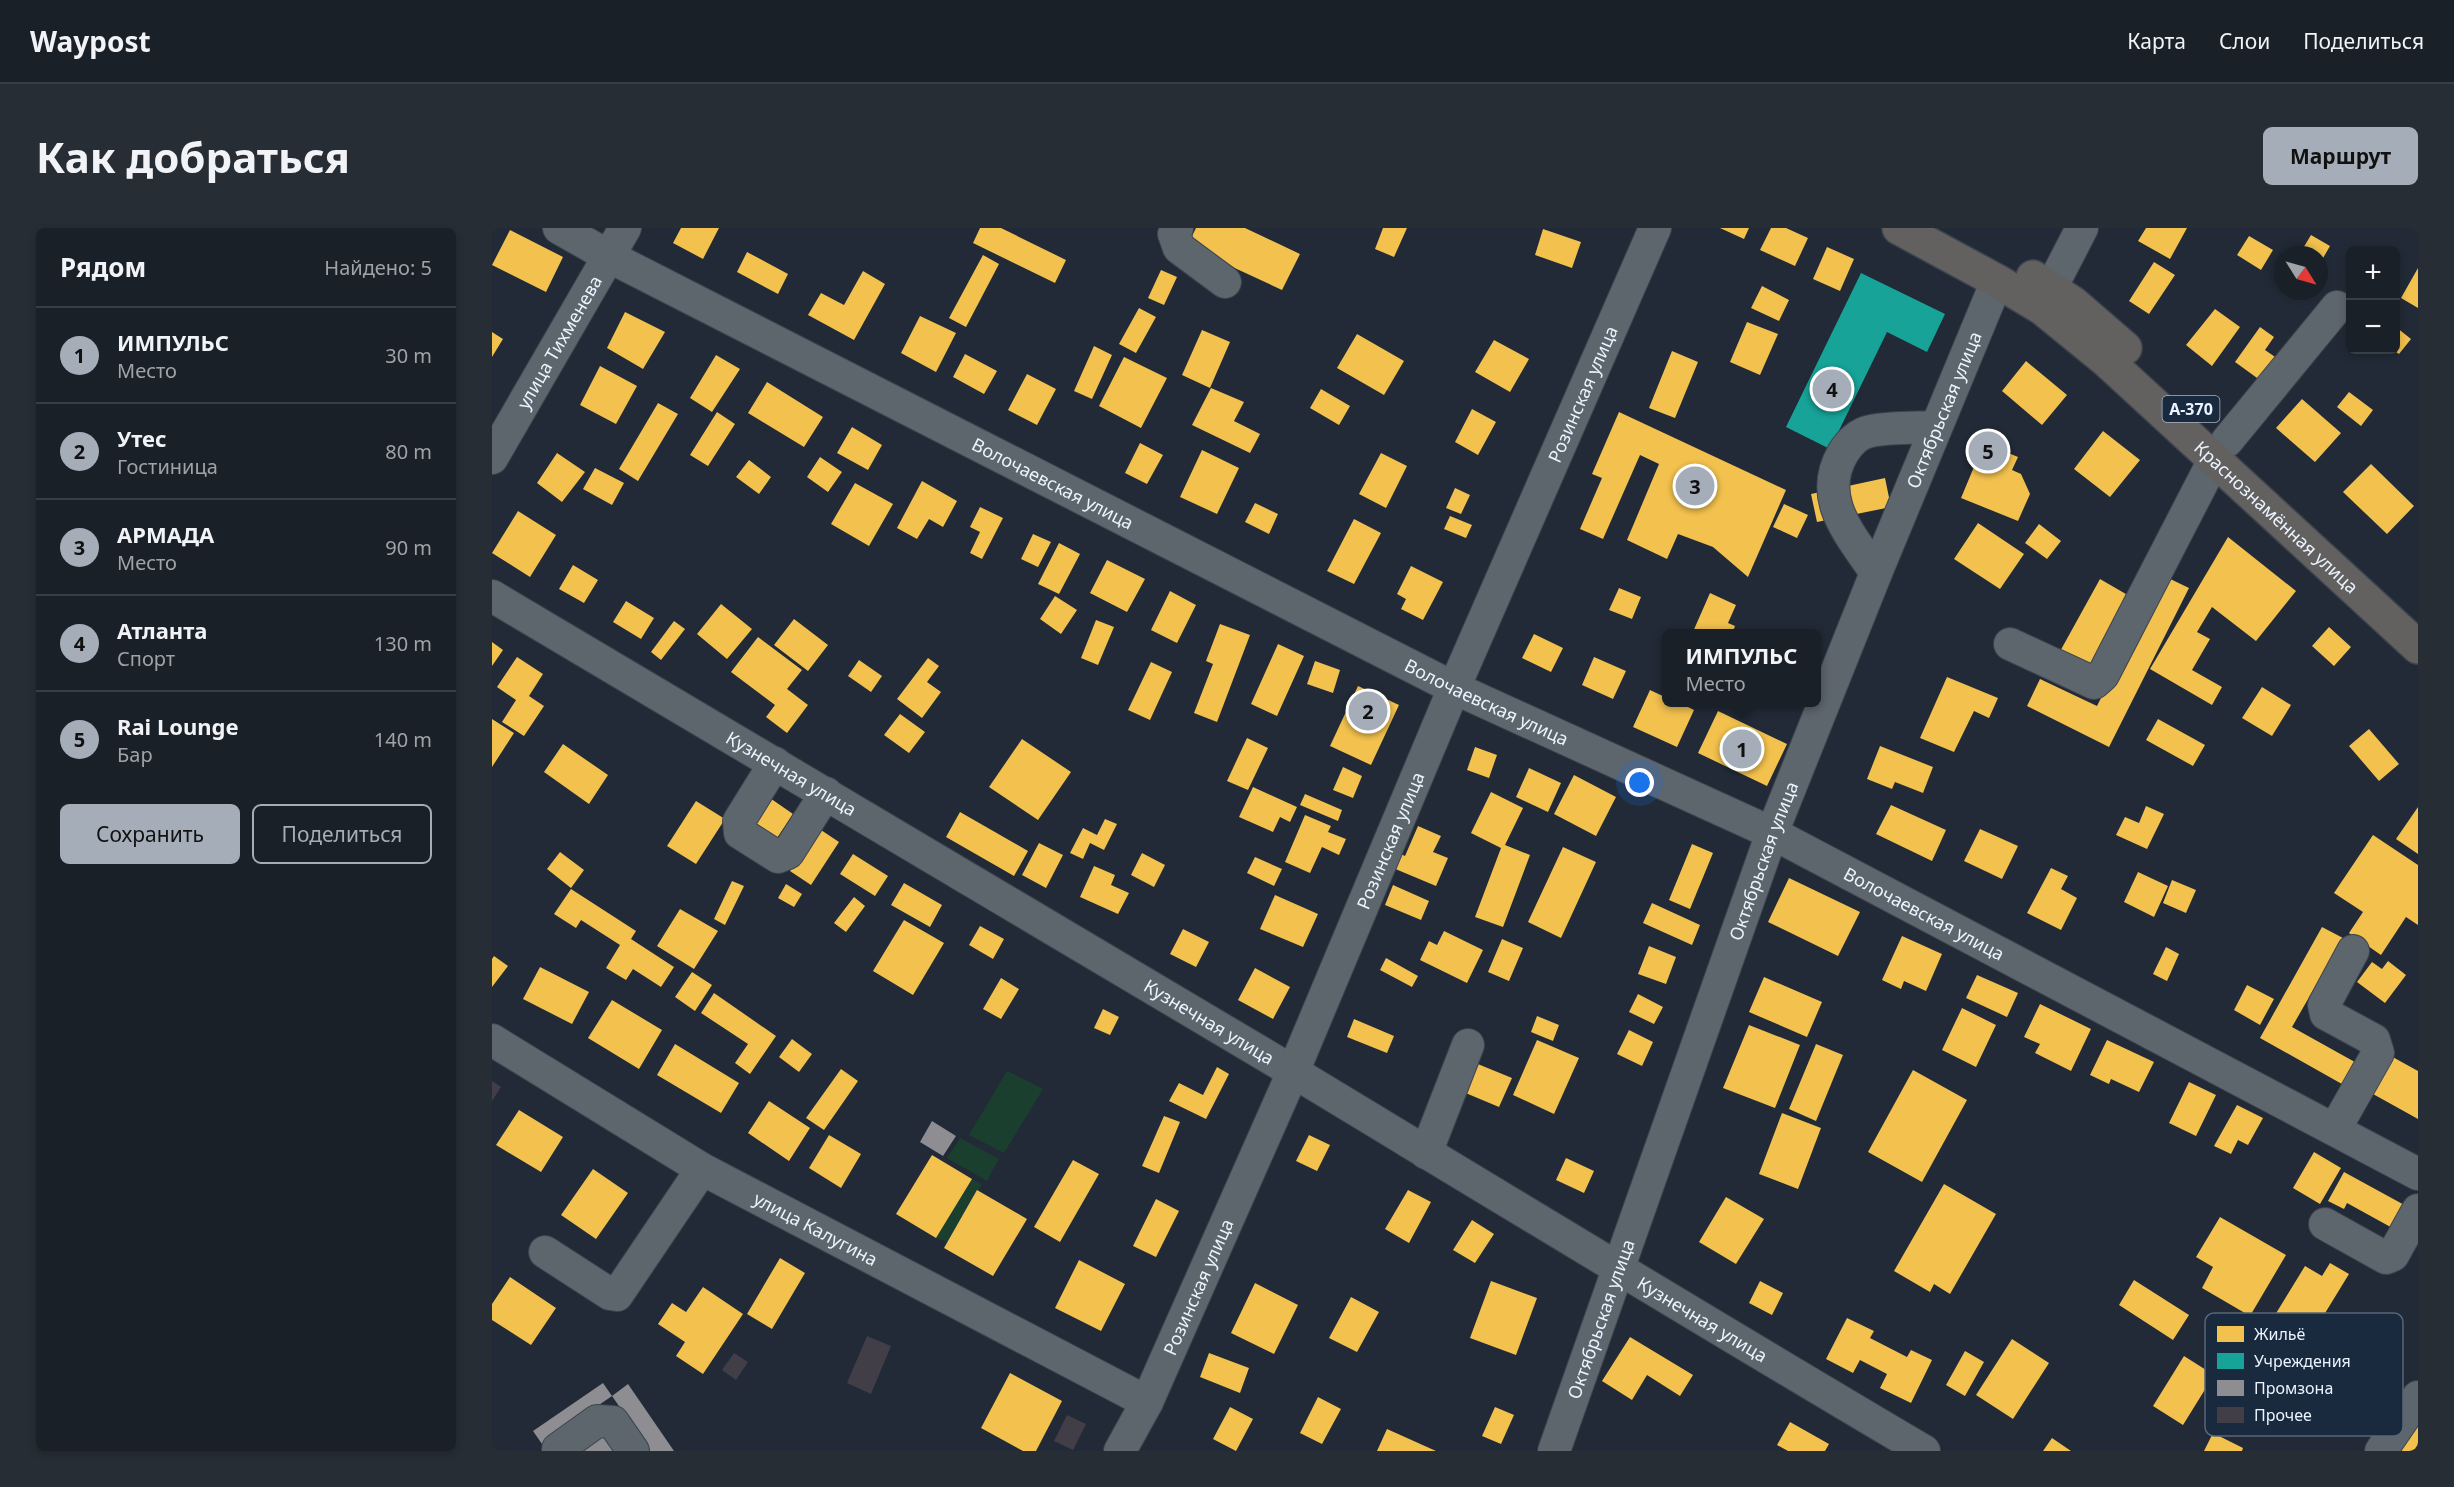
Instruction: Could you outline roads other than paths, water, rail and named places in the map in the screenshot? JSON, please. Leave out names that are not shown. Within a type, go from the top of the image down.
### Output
[{"type":"highway","name":"Краснознамённая улица","points":[[1899,228],[2042,308],[2221,451],[2418,617]]},
{"type":"highway","name":"Краснознамённая улица","points":[[1944,228],[2012,264],[2051,288],[2073,303],[2109,334],[2221,451],[2418,647]]},
{"type":"street","name":"Волочаевская улица","points":[[559,228],[610,257],[1454,688],[1772,833],[2418,1174]]},
{"type":"street","name":"улица Тихменева","points":[[492,458],[625,228]]},
{"type":"street","points":[[1177,228],[1174,234],[1179,249],[1225,282]]},
{"type":"street","name":"Розинская улица","points":[[1120,1451],[1147,1402],[1293,1072],[1454,688],[1655,228]]},
{"type":"street","points":[[2051,288],[2082,228]]},
{"type":"street","name":"Октябрьская улица","points":[[1554,1451],[1772,833],[1876,573],[1997,281]]},
{"type":"street","points":[[2010,644],[2094,683],[2103,675],[2221,451],[2337,307]]},
{"type":"street","points":[[1876,573],[1843,521],[1834,502],[1832,480],[1838,462],[1850,442],[1869,431],[1936,427]]},
{"type":"street","name":"Кузнечная улица","points":[[492,596],[1293,1072],[1618,1271],[1924,1451]]},
{"type":"street","points":[[775,763],[739,821],[740,833],[778,857],[788,853],[826,793]]},
{"type":"street","points":[[2335,1130],[2378,1053],[2374,1040],[2326,1014],[2324,1005],[2353,951]]},
{"type":"street","name":"улица Калугина","points":[[492,1040],[702,1169],[1147,1402]]},
{"type":"street","points":[[1426,1153],[1468,1045]]},
{"type":"street","points":[[545,1252],[609,1294],[617,1295],[702,1169]]},
{"type":"street","points":[[2325,1224],[2386,1258],[2393,1255],[2418,1210]]},
{"type":"street","points":[[2403,1418],[2418,1396]]},
{"type":"street","points":[[558,1451],[597,1421],[613,1422],[633,1451]]},
{"type":"street","points":[[2381,1451],[2391,1436]]},
{"type":"place","name":"Атланта","points":[[1832,389]]},
{"type":"place","name":"Rai Lounge","points":[[1988,451]]},
{"type":"place","name":"АРМАДА","points":[[1695,486]]},
{"type":"place","name":"Утес","points":[[1368,711]]},
{"type":"place","name":"ИМПУЛЬС","points":[[1742,749]]}]
